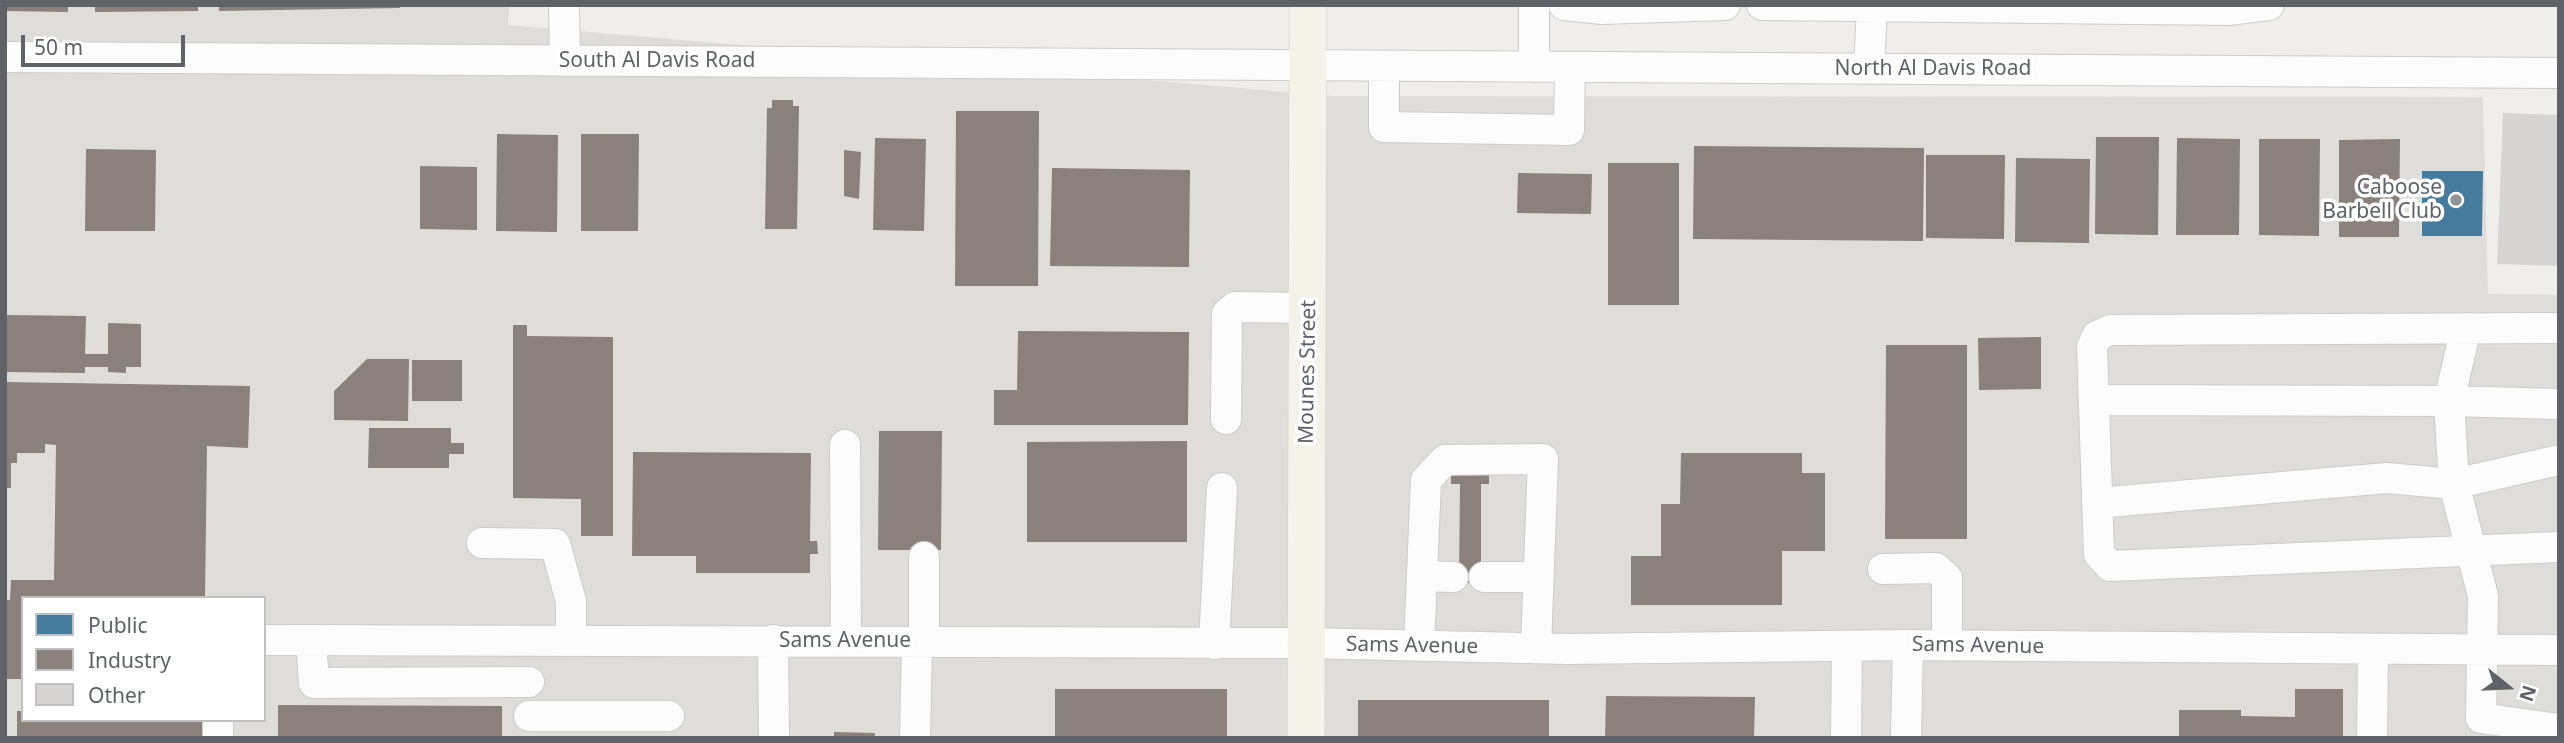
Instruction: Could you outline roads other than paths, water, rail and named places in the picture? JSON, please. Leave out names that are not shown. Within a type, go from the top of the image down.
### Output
[{"type":"main road","name":"Mounes Street","points":[[1306,738],[1308,5]]},
{"type":"street","points":[[564,5],[565,61]]},
{"type":"street","points":[[1534,5],[1534,67]]},
{"type":"street","points":[[1564,5],[1602,9],[1725,5]]},
{"type":"street","points":[[1762,5],[2228,10],[2269,5]]},
{"type":"street","points":[[1869,69],[1872,6]]},
{"type":"street","name":"South Al Davis Road","points":[[5,57],[1308,66]]},
{"type":"street","name":"North Al Davis Road","points":[[1308,66],[2559,73]]},
{"type":"street","points":[[1384,66],[1384,127],[1569,130],[1570,67]]},
{"type":"street","points":[[1226,419],[1227,314],[1235,307],[1308,308]]},
{"type":"street","points":[[2466,328],[2449,401],[2454,484],[2483,596],[2481,718],[2559,729]]},
{"type":"street","points":[[2559,328],[2110,330],[2097,337],[2092,347],[2099,554],[2110,566],[2559,547]]},
{"type":"street","points":[[2094,400],[2559,404]]},
{"type":"street","points":[[845,445],[846,641]]},
{"type":"street","points":[[1419,646],[1426,480],[1445,460],[1543,458],[1536,648]]},
{"type":"street","points":[[2097,503],[2387,478],[2454,484],[2559,460]]},
{"type":"street","points":[[1214,644],[1222,488]]},
{"type":"street","points":[[482,543],[555,544],[571,601],[571,640]]},
{"type":"street","points":[[915,738],[924,557]]},
{"type":"street","points":[[1883,569],[1936,568],[1947,578],[1947,646]]},
{"type":"street","points":[[1422,576],[1453,577]]},
{"type":"street","points":[[1483,577],[1539,577]]},
{"type":"street","name":"Sams Avenue","points":[[266,640],[1305,643],[1536,648],[1908,645],[2559,650]]},
{"type":"street","points":[[311,640],[314,683],[529,682]]},
{"type":"street","points":[[530,640],[529,727],[669,716]]},
{"type":"street","points":[[773,640],[774,738]]},
{"type":"street","points":[[1906,738],[1908,645]]},
{"type":"street","points":[[1846,738],[1847,646]]},
{"type":"street","points":[[2372,738],[2373,650]]},
{"type":"place","name":"Caboose Barbell Club","points":[[2456,200]]}]
